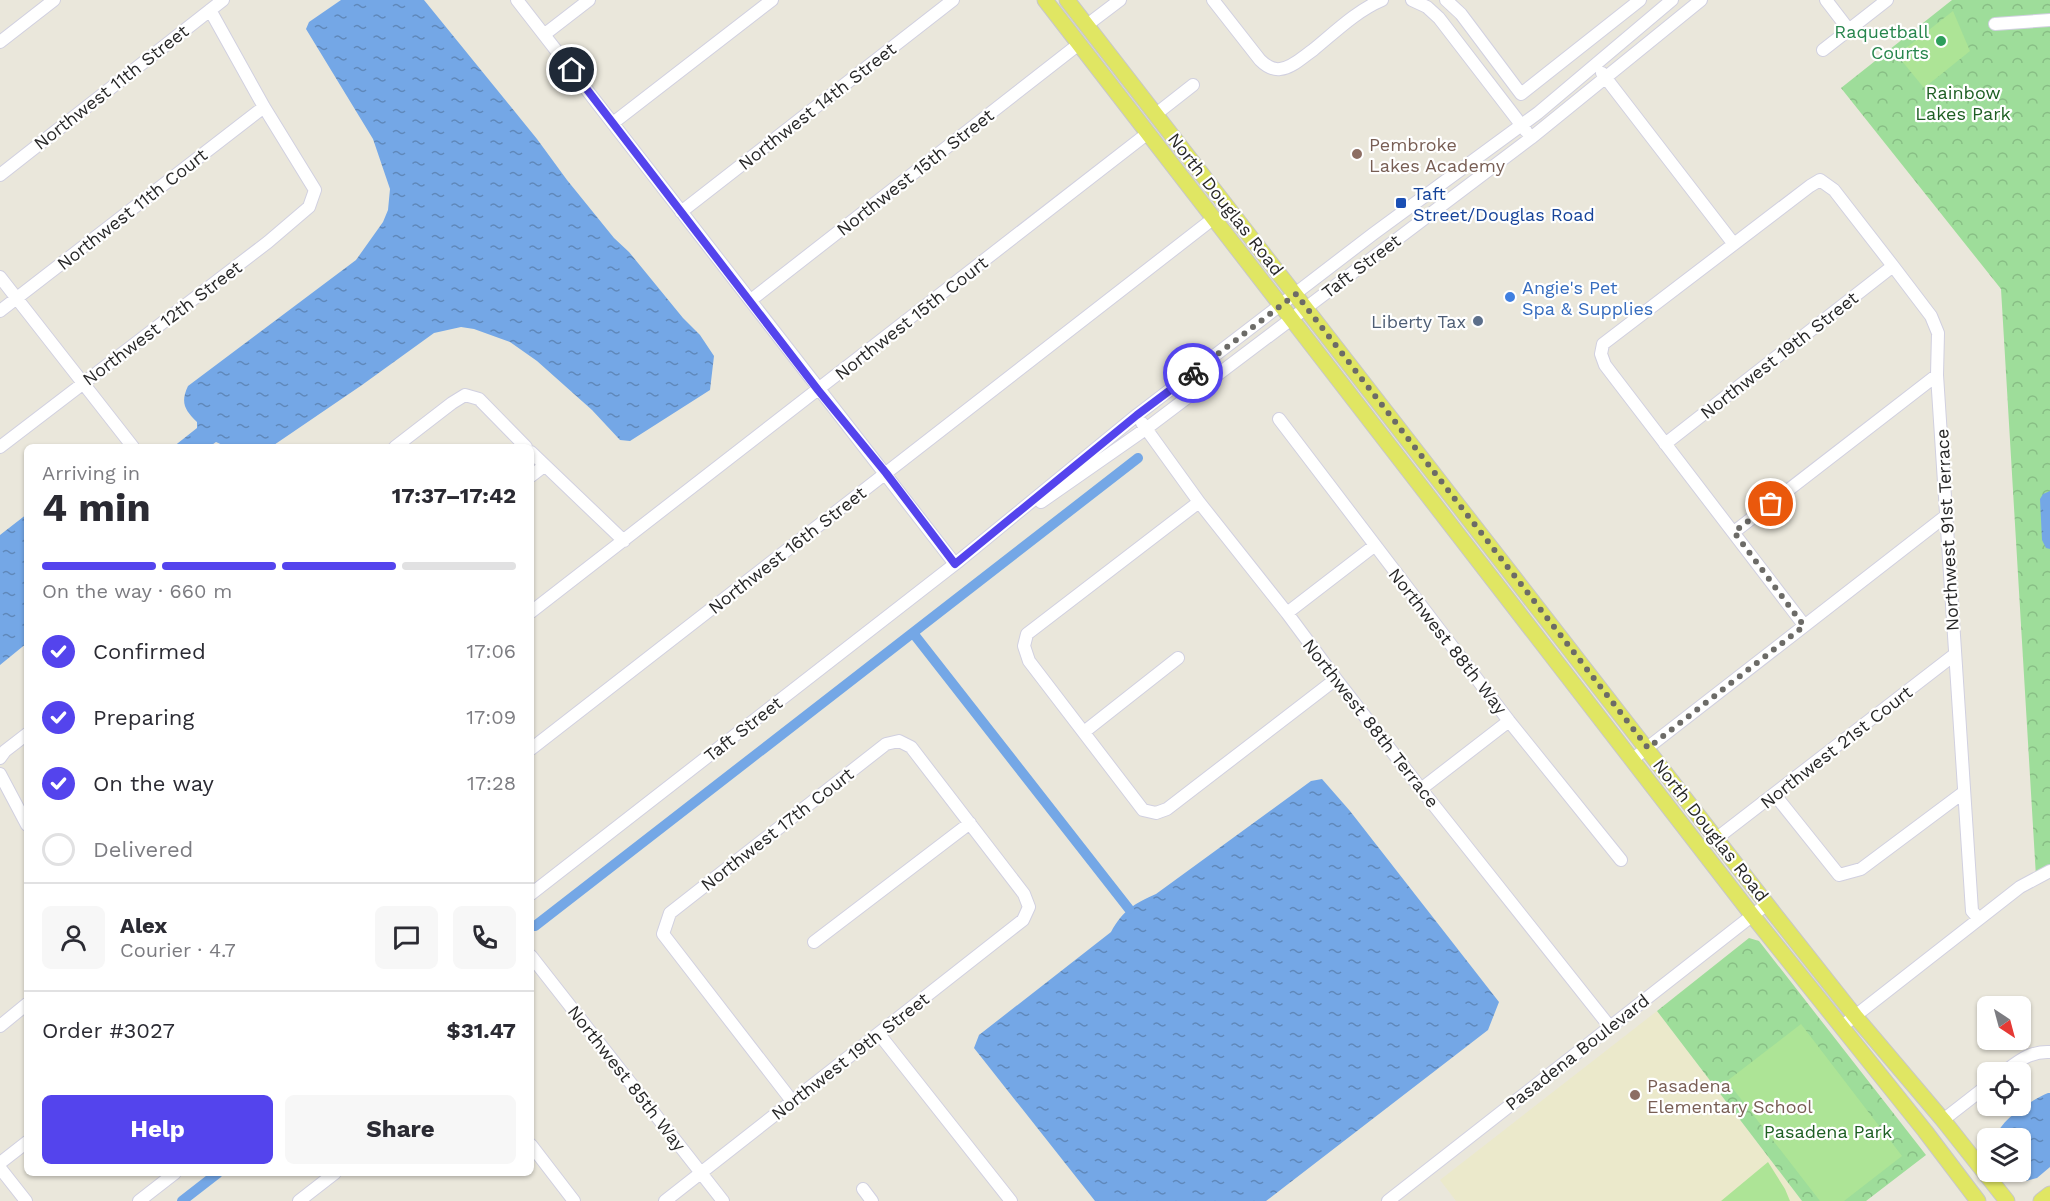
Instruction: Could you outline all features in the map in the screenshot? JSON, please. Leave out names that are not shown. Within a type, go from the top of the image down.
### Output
[{"type":"main road","name":"North Douglas Road","points":[[1045,0],[1634,759],[1752,915],[1925,1131],[1978,1201]]},
{"type":"main road","name":"North Douglas Road","points":[[1067,0],[1767,904],[1855,1016],[1943,1119],[2007,1201]]},
{"type":"main road","points":[[1153,139],[1180,160],[1205,191],[1220,197]]},
{"type":"main road","points":[[2041,1201],[2050,1194]]},
{"type":"street","points":[[0,42],[54,0]]},
{"type":"street","name":"Northwest 11th Street","points":[[0,175],[223,0]]},
{"type":"street","points":[[517,0],[955,564]]},
{"type":"street","points":[[545,34],[589,0]]},
{"type":"street","points":[[613,123],[772,0]]},
{"type":"street","name":"Northwest 14th Street","points":[[681,212],[953,0]]},
{"type":"street","points":[[1087,25],[1120,0]]},
{"type":"street","points":[[1213,0],[1260,60],[1273,69],[1282,69],[1292,65],[1367,8],[1382,0]]},
{"type":"street","points":[[1412,0],[1427,7],[1439,18],[1531,138]]},
{"type":"street","points":[[1446,0],[1461,14],[1521,94],[1640,0]]},
{"type":"street","name":"Taft Street","points":[[534,892],[955,564],[1137,415],[1382,227],[1521,125],[1672,0]]},
{"type":"street","name":"Taft Street","points":[[955,564],[1147,428],[1531,138],[1701,0]]},
{"type":"street","points":[[1826,0],[1849,30]]},
{"type":"street","points":[[1823,50],[1887,0]]},
{"type":"street","points":[[210,10],[264,107]]},
{"type":"street","points":[[1995,24],[2050,20]]},
{"type":"street","name":"Northwest 15th Street","points":[[751,300],[1078,44]]},
{"type":"street","points":[[1595,65],[1733,243],[1603,344],[1601,354],[1605,365],[1804,626]]},
{"type":"street","points":[[1156,114],[1193,85]]},
{"type":"street","name":"Northwest 12th Street","points":[[0,447],[268,242],[309,207],[315,190],[264,107]]},
{"type":"street","name":"Northwest 11th Court","points":[[0,311],[264,107]]},
{"type":"street","name":"Northwest 15th Court","points":[[534,610],[818,390],[1153,139]]},
{"type":"street","name":"Northwest 91st Terrace","points":[[1733,243],[1820,180],[1834,190],[1893,266],[1931,316],[1938,333],[1937,375],[1954,655],[1972,911],[1979,919]]},
{"type":"street","name":"Northwest 16th Street","points":[[534,747],[1214,218]]},
{"type":"street","name":"Northwest 19th Street","points":[[1665,444],[1893,266]]},
{"type":"street","points":[[0,276],[131,444]]},
{"type":"street","points":[[1734,532],[1937,375]]},
{"type":"street","points":[[399,444],[465,395],[478,399],[523,444]]},
{"type":"street","name":"Northwest 88th Terrace","points":[[1137,415],[1199,502],[1421,789],[1610,1027]]},
{"type":"street","name":"Northwest 88th Way","points":[[1279,419],[1509,721],[1621,860]]},
{"type":"street","points":[[534,455],[624,541]]},
{"type":"street","points":[[534,474],[544,466]]},
{"type":"street","points":[[1199,502],[1027,634],[1024,646],[1029,662],[1143,810],[1156,813],[1167,809],[1336,679]]},
{"type":"street","points":[[1634,759],[1947,515]]},
{"type":"street","points":[[1287,613],[1374,546]]},
{"type":"street","name":"Northwest 21st Court","points":[[1717,838],[1954,655]]},
{"type":"street","points":[[1084,732],[1178,658]]},
{"type":"street","points":[[1421,789],[1509,721]]},
{"type":"street","points":[[0,758],[5,751],[24,736]]},
{"type":"street","name":"Northwest 17th Court","points":[[792,1101],[663,934],[670,913],[886,744],[899,741],[911,747],[969,823]]},
{"type":"street","points":[[0,774],[24,819]]},
{"type":"street","points":[[1775,795],[1839,875],[1861,869],[1964,792]]},
{"type":"street","points":[[814,942],[969,823]]},
{"type":"street","name":"Northwest 19th Street","points":[[665,1201],[1023,920],[1029,907],[1024,894],[969,823]]},
{"type":"street","points":[[1840,1027],[2020,887],[2050,871]]},
{"type":"street","name":"Pasadena Boulevard","points":[[1388,1201],[1767,904]]},
{"type":"street","name":"Northwest 85th Way","points":[[534,960],[723,1201]]},
{"type":"street","points":[[0,1026],[24,1007]]},
{"type":"street","points":[[879,1034],[1011,1201]]},
{"type":"street","points":[[2017,1062],[2025,1056],[2050,1052]]},
{"type":"street","points":[[1943,1119],[1977,1093]]},
{"type":"street","points":[[0,1163],[24,1144]]},
{"type":"street","points":[[534,1149],[574,1201]]},
{"type":"street","points":[[0,1168],[26,1201]]},
{"type":"street","points":[[139,1201],[171,1176]]},
{"type":"street","points":[[299,1201],[331,1176]]},
{"type":"street","points":[[863,1189],[872,1201]]},
{"type":"shaded area","name":"Pasadena Elementary School","points":[[1657,1011],[1802,1201],[1456,1201],[1440,1180]]},
{"type":"green space","name":"Rainbow Lakes Park","points":[[1952,0],[2050,0],[2050,871],[2036,877],[2001,289],[1841,88]]},
{"type":"green space","name":"Raquetball Courts","points":[[1953,11],[1970,51],[1924,88],[1897,55]]},
{"type":"green space","name":"Pasadena Park","points":[[1749,938],[1759,941],[1926,1155],[1866,1201],[1802,1201],[1657,1011]]},
{"type":"green space","points":[[1801,1024],[1902,1156],[1844,1201],[1820,1201],[1727,1081]]},
{"type":"green space","points":[[1768,1162],[1790,1201],[1721,1201]]},
{"type":"water","points":[[341,0],[424,0],[614,238],[629,252],[683,318],[700,335],[714,356],[710,390],[630,441],[620,440],[592,410],[537,361],[510,342],[474,329],[461,327],[434,333],[275,444],[220,444],[216,442],[213,444],[177,444],[197,428],[197,422],[189,414],[184,402],[188,386],[356,260],[383,222],[388,210],[390,189],[373,139],[306,29],[309,22]]},
{"type":"water","points":[[2050,491],[2050,549],[2046,548],[2042,540],[2040,499],[2043,494]]},
{"type":"water","points":[[24,516],[24,645],[0,665],[0,535]]},
{"type":"water","points":[[1322,779],[1350,811],[1499,1002],[1488,1030],[1266,1201],[1095,1201],[974,1048],[979,1035],[1111,932],[1120,918],[1130,909],[1156,894],[1311,781]]},
{"type":"water","points":[[2050,1093],[2050,1167],[2037,1178],[2031,1180],[2031,1128],[2000,1128],[2012,1116],[2031,1116],[2031,1102]]},
{"type":"waterway","points":[[535,926],[1138,458]]},
{"type":"waterway","points":[[913,633],[1129,909]]},
{"type":"waterway","points":[[182,1201],[214,1176]]},
{"type":"way so far","points":[[1193,373],[1296,294],[1648,748],[1804,626],[1734,532],[1771,504]]},
{"type":"place","name":"Raquetball Courts","points":[[1941,41]]},
{"type":"place","name":"Pembroke Lakes Academy","points":[[1357,154]]},
{"type":"place","name":"Taft Street/Douglas Road","points":[[1401,203]]},
{"type":"place","name":"Angie's Pet Spa & Supplies","points":[[1510,297]]},
{"type":"place","name":"Liberty Tax","points":[[1478,321]]},
{"type":"place","name":"Pasadena Elementary School","points":[[1635,1095]]},
{"type":"route","points":[[572,70],[955,564],[1137,415],[1193,373]]}]
